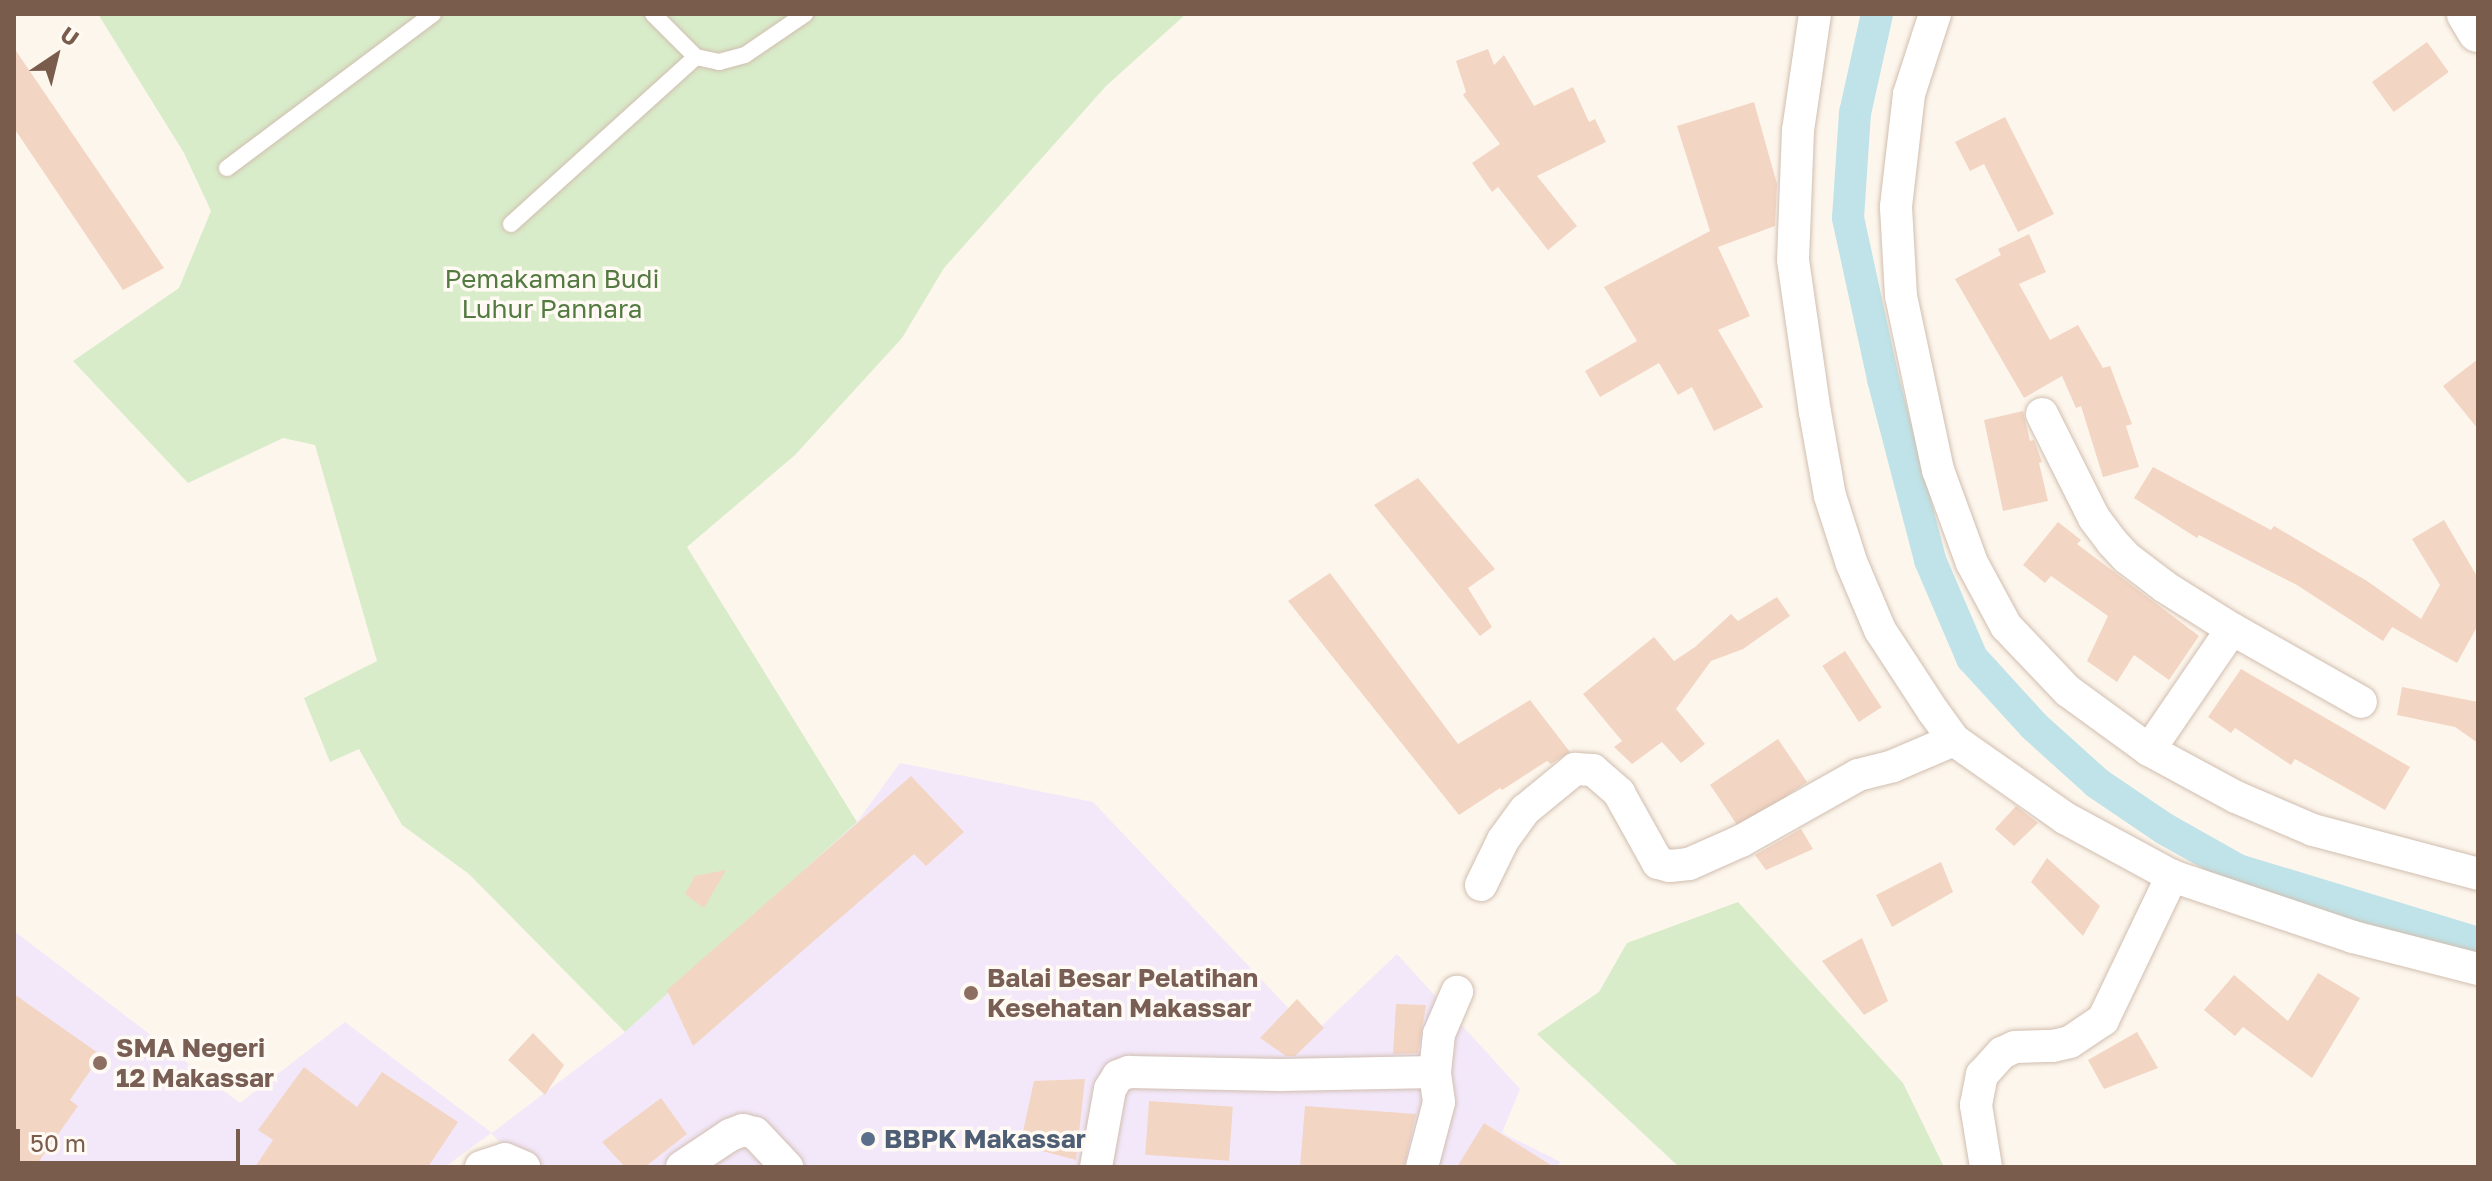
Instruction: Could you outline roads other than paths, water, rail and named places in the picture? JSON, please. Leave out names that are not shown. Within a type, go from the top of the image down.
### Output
[{"type":"street","points":[[1815,14],[1798,130],[1793,260],[1830,496],[1852,564],[1880,630],[1954,740],[2065,818],[2172,876],[2353,937],[2478,969]]},
{"type":"street","points":[[1935,14],[1909,94],[1896,207],[1901,296],[1938,470],[1972,563],[2006,626],[2068,691],[2149,750],[2236,797],[2313,830],[2478,874]]},
{"type":"street","points":[[2467,14],[2478,32]]},
{"type":"street","points":[[2042,414],[2094,518],[2127,558],[2165,587],[2232,629],[2361,702]]},
{"type":"street","points":[[2149,750],[2232,629]]},
{"type":"street","points":[[1481,885],[1503,840],[1525,810],[1575,769],[1593,770],[1619,793],[1658,863],[1670,866],[1689,864],[1741,841],[1858,775],[1893,766],[1954,740]]},
{"type":"street","points":[[1986,1167],[1976,1105],[1982,1075],[2002,1053],[2015,1047],[2053,1046],[2070,1042],[2103,1020],[2172,876]]},
{"type":"street","points":[[1422,1167],[1439,1102],[1435,1072],[1439,1034],[1457,992]]},
{"type":"street","points":[[1096,1167],[1110,1089],[1118,1076],[1129,1072],[1280,1075],[1435,1072]]},
{"type":"street","points":[[682,1167],[730,1135],[743,1130],[755,1133],[787,1167]]},
{"type":"street","points":[[481,1167],[505,1159],[524,1167]]},
{"type":"lane","points":[[227,168],[433,14]]},
{"type":"lane","points":[[653,14],[696,57],[719,62],[745,55],[805,14]]},
{"type":"lane","points":[[511,224],[696,57]]},
{"type":"waterway","points":[[1877,14],[1855,113],[1848,218],[1883,379],[1930,560],[1972,658],[2034,726],[2097,783],[2165,829],[2238,870],[2478,943]]},
{"type":"place","name":"Balai Besar Pelatihan Kesehatan Makassar","points":[[971,993]]},
{"type":"place","name":"SMA Negeri 12 Makassar","points":[[100,1063]]},
{"type":"place","name":"BBPK Makassar","points":[[868,1139]]},
{"type":"park label","name":"Pemakaman Budi Luhur Pannara","points":[[552,294]]}]
